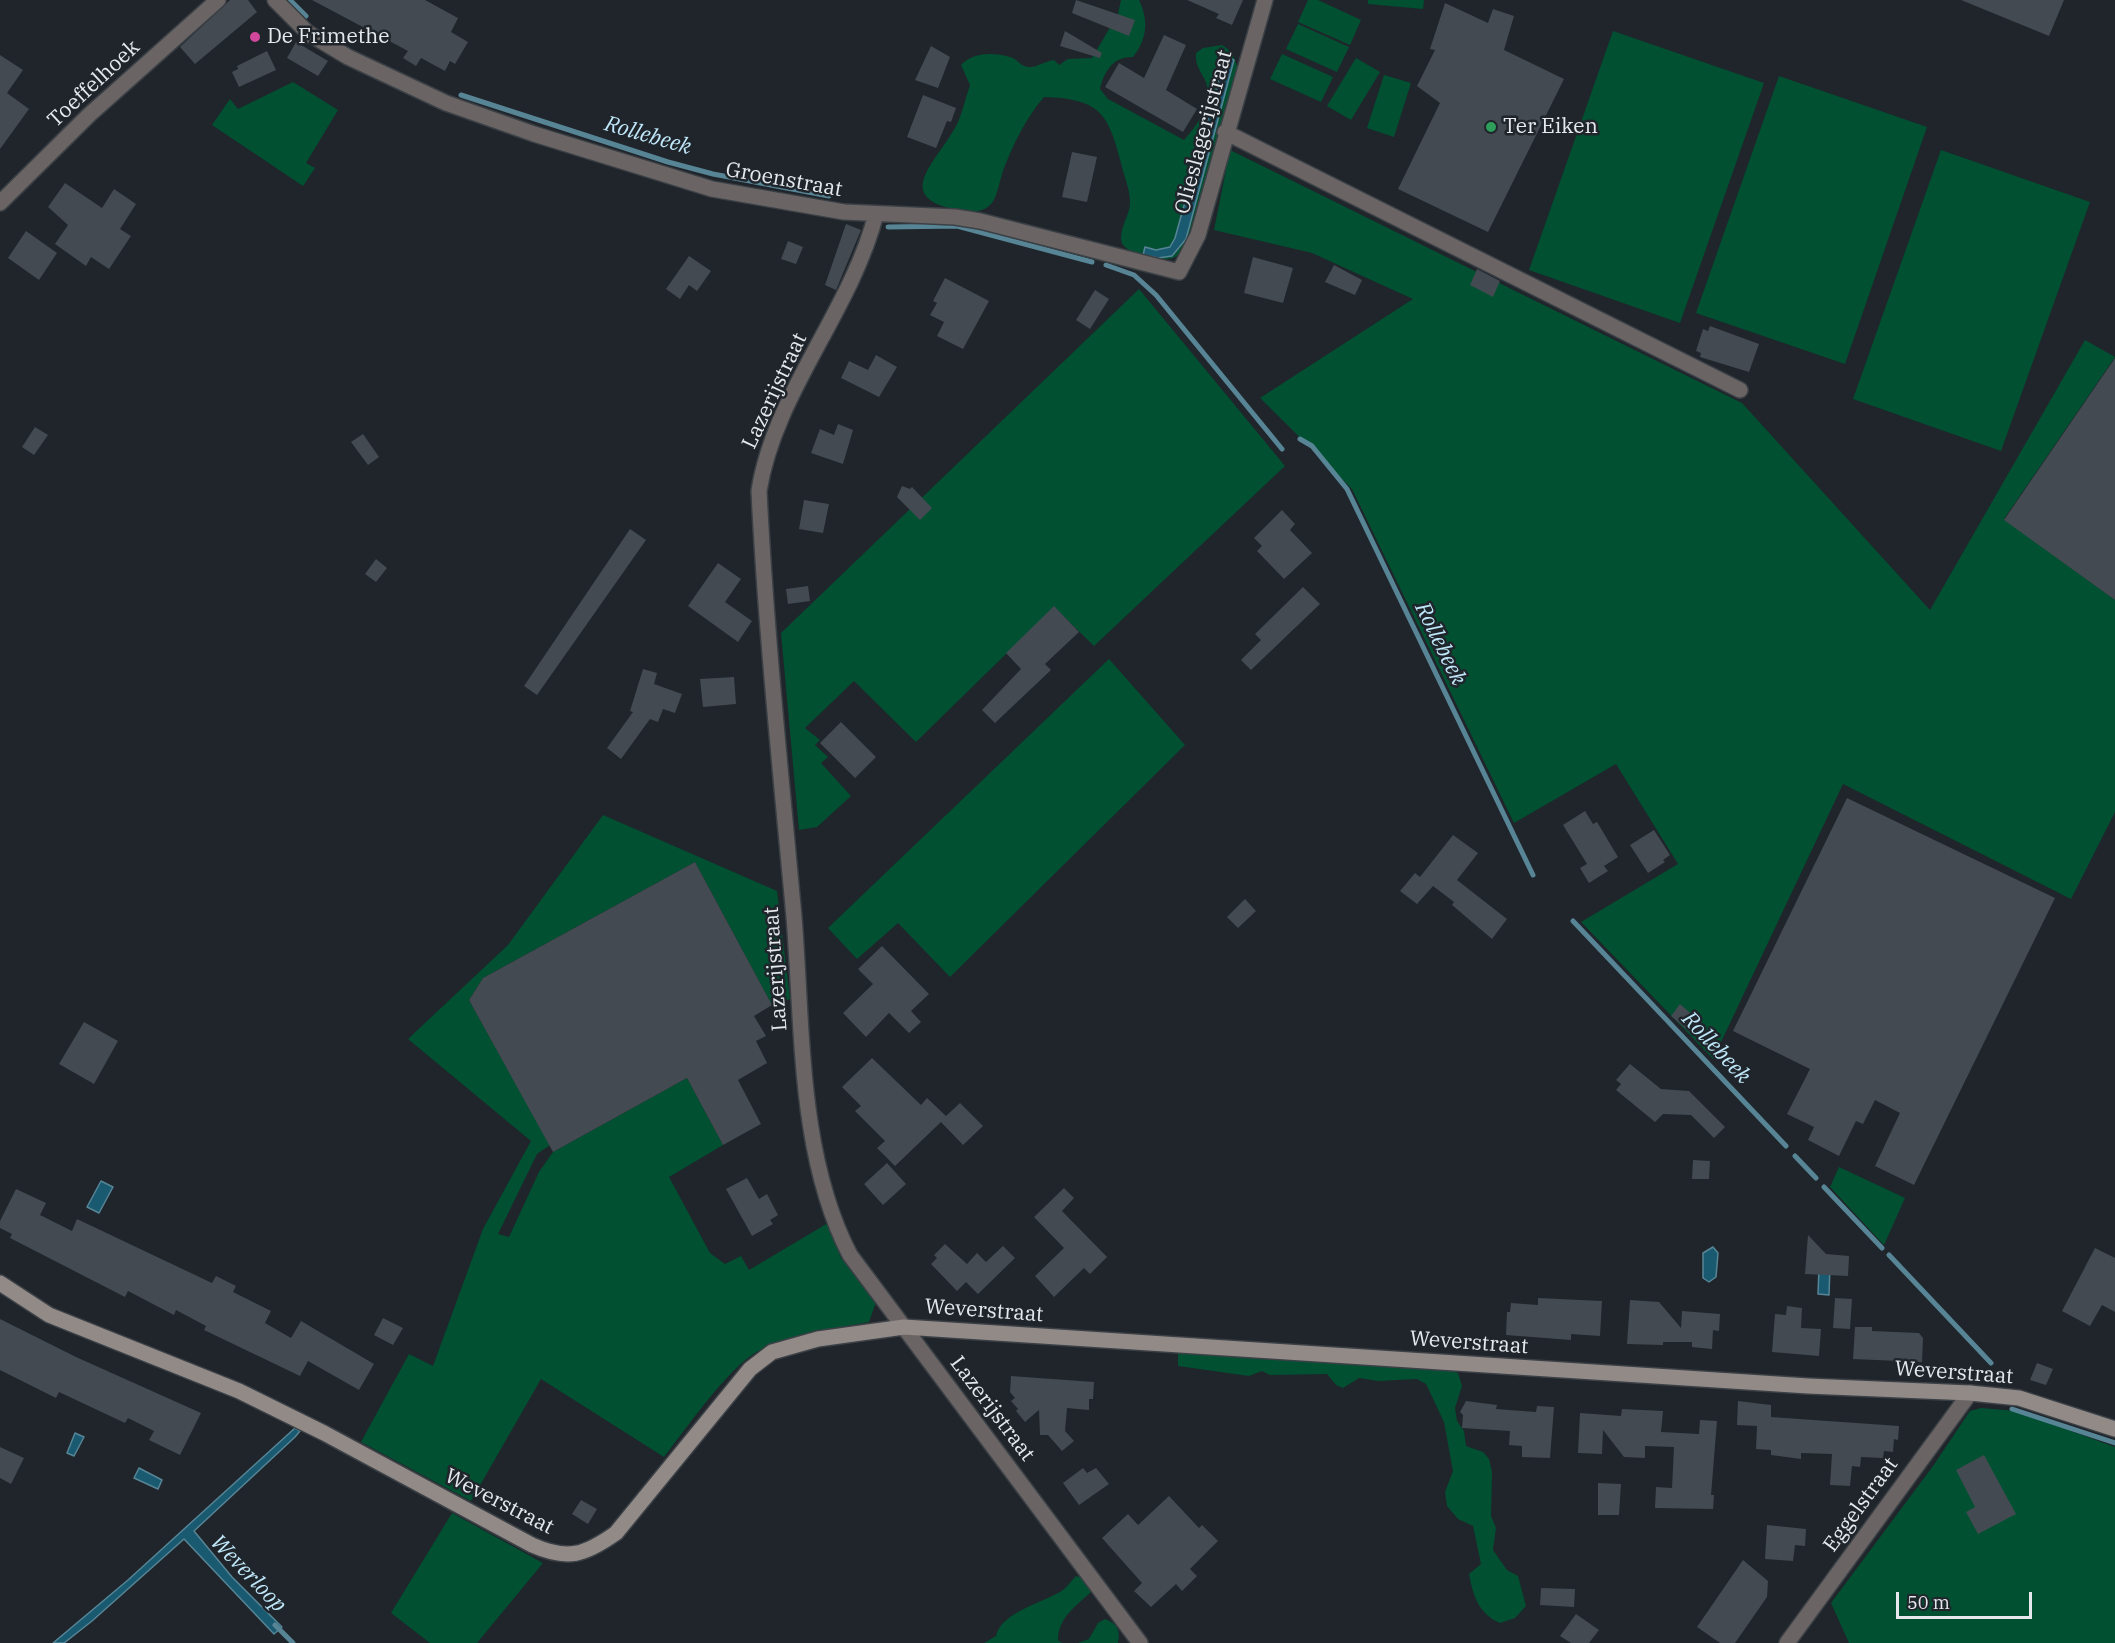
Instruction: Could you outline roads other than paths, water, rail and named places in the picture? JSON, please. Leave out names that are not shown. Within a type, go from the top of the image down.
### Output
[{"type":"street","name":"Toeffelhoek","points":[[0,202],[89,115],[218,0]]},
{"type":"street","name":"Groenstraat","points":[[275,0],[308,33],[348,57],[446,103],[534,134],[712,189],[844,212],[955,217],[980,221],[1179,272]]},
{"type":"street","name":"Olieslagerijstraat","points":[[1179,272],[1198,235],[1225,132],[1265,0]]},
{"type":"street","points":[[1225,132],[1740,390]]},
{"type":"street","name":"Lazerijstraat","points":[[876,214],[869,241],[850,287],[770,444],[759,490],[804,1060],[816,1163],[833,1219],[850,1255],[1140,1643]]},
{"type":"street","name":"Weverstraat","points":[[0,1283],[49,1315],[239,1391],[324,1433],[532,1545],[549,1552],[568,1555],[591,1550],[616,1533],[750,1369],[772,1352],[818,1339],[904,1327],[1808,1386],[1970,1393],[2019,1398],[2115,1429]]},
{"type":"street","name":"Eggelstraat","points":[[1787,1643],[1970,1393]]},
{"type":"water","points":[[1225,57],[1234,60],[1186,239],[1172,256],[1158,258],[1143,255],[1145,247],[1156,250],[1170,247],[1175,238]]},
{"type":"water","points":[[101,1181],[113,1187],[99,1213],[87,1207]]},
{"type":"water","points":[[1713,1247],[1718,1253],[1716,1277],[1709,1282],[1703,1278],[1703,1253]]},
{"type":"water","points":[[1819,1267],[1830,1267],[1829,1295],[1818,1294]]},
{"type":"water","points":[[295,1428],[300,1431],[295,1437],[194,1531],[232,1577],[282,1627],[274,1634],[184,1539],[92,1621],[64,1643],[53,1643],[128,1580]]},
{"type":"water","points":[[75,1433],[84,1437],[74,1456],[67,1453]]},
{"type":"water","points":[[139,1468],[162,1480],[158,1489],[134,1478]]},
{"type":"waterway","name":"Rollebeek","points":[[290,0],[306,16]]},
{"type":"waterway","name":"Rollebeek","points":[[461,95],[668,162],[713,174],[829,196]]},
{"type":"waterway","name":"Rollebeek","points":[[888,227],[957,226],[1092,262]]},
{"type":"waterway","name":"Rollebeek","points":[[1106,265],[1134,275],[1156,295],[1282,449]]},
{"type":"waterway","name":"Rollebeek","points":[[1300,439],[1312,446],[1347,489],[1533,875]]},
{"type":"waterway","name":"Rollebeek","points":[[1573,921],[1786,1146]]},
{"type":"waterway","name":"Rollebeek","points":[[1795,1156],[1816,1178]]},
{"type":"waterway","name":"Rollebeek","points":[[1824,1187],[1882,1248]]},
{"type":"waterway","name":"Rollebeek","points":[[1889,1255],[1991,1363]]},
{"type":"waterway","name":"Rollebeek","points":[[2012,1409],[2115,1443]]},
{"type":"waterway","name":"Weverloop","points":[[275,1625],[293,1643]]},
{"type":"place","name":"De Frimethe","points":[[255,37]]},
{"type":"place","name":"Ter Eiken","points":[[1491,127]]}]
